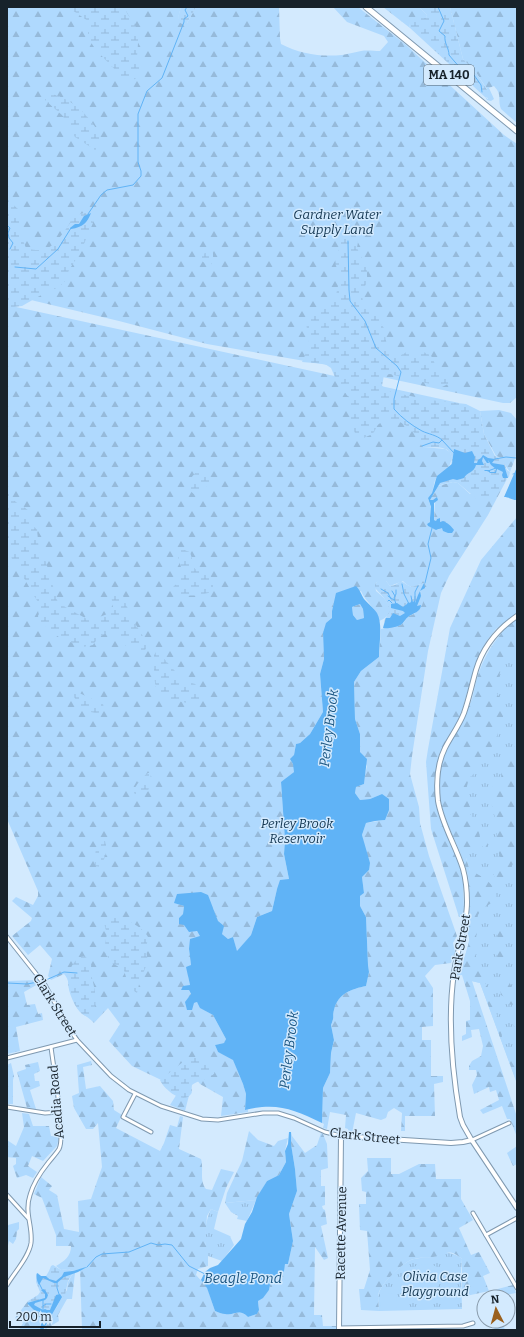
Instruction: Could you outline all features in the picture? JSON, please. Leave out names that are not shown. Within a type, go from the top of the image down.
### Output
[{"type":"highway","name":"MA 140","points":[[366,7],[517,131]]},
{"type":"street","name":"Park Street","points":[[517,616],[505,625],[494,637],[487,646],[480,660],[463,714],[442,755],[438,780],[438,799],[441,814],[462,864],[467,886],[467,917],[454,973],[450,1030],[460,1117],[472,1140],[517,1208]]},
{"type":"street","name":"Clark Street","points":[[7,937],[45,985],[65,1023],[77,1040],[111,1076],[136,1094],[161,1106],[201,1119],[218,1120],[260,1113],[276,1113],[294,1118],[325,1132],[341,1136],[451,1143],[472,1140]]},
{"type":"street","points":[[7,1058],[77,1040]]},
{"type":"street","name":"Acadia Road","points":[[7,1285],[30,1248],[31,1239],[28,1204],[32,1188],[39,1174],[60,1146],[60,1112],[51,1047]]},
{"type":"street","points":[[136,1094],[123,1117],[151,1132]]},
{"type":"street","points":[[7,1107],[45,1113],[60,1112]]},
{"type":"street","points":[[472,1140],[509,1123]]},
{"type":"street","name":"Racette Avenue","points":[[339,1329],[341,1136]]},
{"type":"street","points":[[7,1195],[28,1218]]},
{"type":"street","points":[[472,1213],[517,1288]]},
{"type":"street","points":[[486,1235],[517,1218]]},
{"type":"street","points":[[339,1329],[463,1326],[473,1323]]},
{"type":"green space","name":"Gardner Water Supply Land","points":[[7,7],[181,7],[178,18],[187,23],[196,7],[279,7],[281,44],[303,52],[326,56],[363,51],[380,51],[388,42],[384,36],[347,22],[333,7],[358,7],[406,45],[504,135],[517,144],[517,397],[510,403],[503,403],[322,364],[207,344],[7,293]]},
{"type":"green space","points":[[70,7],[125,7],[127,13],[135,24],[138,35],[137,60],[142,66],[142,72],[135,79],[130,81],[124,79],[96,50],[88,38],[88,21]]},
{"type":"green space","points":[[181,7],[196,7],[187,23],[182,24],[179,22],[178,17]]},
{"type":"green space","points":[[383,7],[419,7],[427,15],[426,19],[418,18],[409,24],[410,28]]},
{"type":"green space","points":[[419,7],[450,7],[463,59],[477,74],[491,96],[491,99],[485,97],[410,28],[410,20],[414,18],[426,18],[427,15]]},
{"type":"green space","points":[[450,7],[517,7],[517,123],[501,109],[499,95],[494,86],[489,88],[494,99],[491,101],[487,100],[485,97],[488,99],[487,89],[477,74],[463,59]]},
{"type":"green space","points":[[45,94],[53,94],[62,97],[78,108],[92,122],[97,130],[100,137],[101,146],[95,150],[75,137],[68,129],[63,116],[45,100]]},
{"type":"green space","points":[[7,199],[18,209],[20,214],[20,233],[26,248],[41,250],[51,246],[60,238],[73,220],[83,213],[88,213],[93,223],[80,253],[69,270],[65,281],[59,287],[22,306],[7,308]]},
{"type":"green space","points":[[348,217],[358,242],[357,248],[367,269],[367,281],[362,294],[363,303],[381,318],[381,324],[384,328],[389,347],[401,355],[412,349],[429,354],[433,358],[436,366],[448,377],[448,384],[442,387],[390,374],[384,375],[382,386],[391,392],[430,400],[466,404],[480,411],[484,434],[495,456],[502,459],[507,470],[510,472],[509,477],[506,479],[504,484],[489,501],[478,500],[458,483],[453,482],[436,486],[435,483],[437,477],[451,466],[451,454],[443,448],[423,447],[412,430],[403,424],[393,420],[388,420],[383,421],[371,435],[364,438],[355,433],[351,423],[350,399],[338,384],[331,368],[325,364],[302,362],[307,351],[309,341],[306,323],[312,315],[324,309],[336,295],[340,277],[335,263],[345,222]]},
{"type":"green space","points":[[208,251],[213,252],[213,260],[210,267],[202,261],[202,255]]},
{"type":"green space","points":[[7,305],[459,403],[423,447],[445,449],[450,452],[452,458],[449,467],[435,480],[432,493],[428,498],[431,508],[430,522],[427,524],[428,526],[438,530],[440,528],[451,528],[446,522],[440,523],[440,518],[436,521],[434,520],[435,502],[434,500],[430,500],[430,498],[438,486],[453,482],[458,483],[470,494],[507,479],[488,515],[449,576],[441,593],[428,651],[412,756],[410,774],[419,807],[420,823],[429,856],[457,936],[453,943],[455,952],[451,963],[435,965],[425,976],[433,988],[433,1026],[422,1027],[422,1040],[431,1040],[431,1076],[443,1076],[443,1082],[434,1084],[435,1116],[405,1116],[405,1131],[401,1131],[402,1113],[394,1108],[388,1112],[386,1118],[381,1120],[356,1113],[352,1133],[349,1133],[348,1129],[345,1128],[346,1115],[330,1112],[327,1129],[323,1128],[324,1124],[322,1123],[323,1088],[330,1073],[331,1053],[334,1040],[331,1025],[334,1010],[336,1004],[346,993],[366,986],[369,972],[366,917],[360,906],[360,896],[364,893],[362,877],[369,870],[362,835],[366,823],[385,820],[382,794],[370,799],[360,800],[355,793],[356,787],[364,784],[367,766],[360,752],[360,734],[355,719],[354,682],[361,671],[379,657],[381,629],[401,625],[409,616],[414,614],[420,608],[422,594],[420,591],[424,588],[424,583],[408,586],[403,581],[390,586],[386,581],[377,582],[375,584],[376,591],[384,598],[391,609],[383,619],[379,621],[374,609],[361,591],[334,603],[332,619],[323,633],[324,659],[320,674],[323,712],[310,734],[300,743],[296,744],[294,755],[294,772],[281,783],[285,840],[284,854],[289,879],[277,889],[272,911],[257,917],[251,935],[237,952],[233,937],[228,939],[222,934],[213,908],[175,903],[184,906],[183,914],[179,918],[182,922],[201,936],[189,949],[191,965],[188,976],[190,985],[181,990],[189,990],[194,1003],[197,1002],[201,1008],[213,1015],[226,1039],[224,1043],[215,1045],[218,1052],[233,1059],[246,1094],[245,1110],[248,1109],[248,1112],[221,1116],[223,1097],[200,1084],[194,1076],[185,1111],[170,1105],[180,1089],[132,1066],[109,1041],[120,1024],[108,1008],[94,1023],[78,1009],[71,994],[67,978],[64,974],[51,980],[48,976],[52,959],[40,945],[28,955],[12,936],[31,921],[32,918],[12,901],[16,897],[33,905],[38,896],[38,891],[7,819]]},
{"type":"green space","points":[[499,410],[511,413],[517,420],[517,453],[510,472],[499,457],[496,456],[484,434],[480,411]]},
{"type":"green space","points":[[204,469],[210,476],[210,480],[206,488],[194,494],[189,487],[190,479],[200,470]]},
{"type":"green space","points":[[7,489],[13,500],[29,511],[28,517],[30,523],[37,529],[39,552],[45,559],[58,603],[87,619],[94,619],[110,613],[113,608],[111,594],[112,591],[115,591],[123,596],[131,617],[146,641],[144,653],[121,643],[111,633],[100,636],[93,645],[83,647],[60,638],[43,625],[38,618],[39,604],[21,573],[14,566],[7,542]]},
{"type":"green space","points":[[517,517],[517,613],[496,629],[486,642],[481,652],[461,715],[438,761],[434,780],[438,813],[460,867],[463,880],[464,913],[463,917],[459,917],[431,829],[426,762],[450,628],[481,560]]},
{"type":"green space","points":[[181,549],[190,552],[195,569],[210,575],[213,583],[213,591],[193,596],[181,595],[173,591],[173,587],[182,576],[178,558],[178,550]]},
{"type":"green space","points":[[383,580],[390,586],[401,581],[411,586],[424,583],[424,588],[420,591],[423,599],[422,606],[400,625],[390,628],[383,628],[385,619],[390,609],[384,598],[375,588],[375,584],[378,581]]},
{"type":"green space","points":[[360,604],[363,609],[364,618],[357,620],[353,615],[352,607]]},
{"type":"green space","points":[[517,618],[517,654],[502,666],[496,686],[497,694],[501,699],[500,707],[504,714],[495,742],[483,759],[478,770],[469,778],[466,790],[471,810],[468,811],[478,825],[480,837],[487,839],[488,846],[484,848],[478,842],[470,848],[470,853],[466,858],[470,871],[488,881],[492,885],[496,894],[495,901],[482,910],[478,915],[475,950],[477,963],[485,983],[493,995],[491,999],[501,1026],[502,1038],[514,1063],[517,1066],[517,1083],[480,983],[472,981],[517,1117],[517,1137],[510,1119],[507,1119],[502,1106],[483,1114],[480,1110],[499,1100],[496,1090],[490,1092],[489,1087],[474,1094],[472,1085],[477,1075],[476,1070],[469,1070],[469,1066],[472,1061],[481,1056],[483,1046],[479,1029],[471,1030],[472,1037],[462,1041],[462,1036],[466,1034],[466,1021],[470,1020],[470,1001],[462,975],[455,976],[460,955],[463,962],[469,941],[467,929],[469,886],[463,860],[441,804],[439,780],[443,758],[468,709],[480,669],[492,645],[504,630]]},
{"type":"green space","points":[[517,650],[516,1081],[480,983],[467,980],[462,967],[471,934],[470,871],[466,858],[463,791],[500,665]]},
{"type":"green space","points":[[156,652],[159,653],[182,679],[195,684],[199,688],[203,699],[201,702],[187,703],[164,697],[160,694],[157,690],[154,678],[154,655]]},
{"type":"green space","points":[[75,691],[103,704],[103,712],[93,713],[80,705],[74,697],[73,692]]},
{"type":"green space","points":[[517,740],[517,854],[501,891],[494,876],[494,864],[499,869],[503,868],[496,844],[497,829],[491,795],[494,784],[502,783],[502,770]]},
{"type":"green space","points":[[148,773],[151,773],[148,791],[144,794],[135,794],[133,792],[136,787],[141,779]]},
{"type":"green space","points":[[102,840],[105,841],[106,851],[105,858],[100,867],[95,866],[95,855],[96,849]]},
{"type":"green space","points":[[110,915],[132,923],[142,929],[148,937],[146,950],[148,962],[140,980],[137,993],[130,986],[124,970],[112,963],[105,953],[104,950],[107,934],[104,923],[106,918]]},
{"type":"green space","points":[[497,923],[502,928],[501,932],[506,938],[503,941],[500,940],[494,929]]},
{"type":"green space","points":[[496,938],[505,946],[505,950],[510,956],[508,964],[505,965],[494,951],[492,940]]},
{"type":"green space","points":[[84,956],[91,961],[91,972],[96,996],[94,1012],[91,1017],[82,1014],[74,1004],[68,986],[69,974],[74,962],[80,957]]},
{"type":"green space","points":[[505,977],[517,995],[517,1001],[512,1005],[508,1004],[508,999],[501,995],[500,988],[504,986],[502,978]]},
{"type":"green space","points":[[38,980],[40,983],[24,992],[27,1005],[35,1004],[38,1014],[42,1013],[43,1020],[16,1027],[20,1051],[7,1054],[7,981]]},
{"type":"green space","points":[[516,1013],[517,1016],[517,1045],[512,1015]]},
{"type":"green space","points":[[196,1057],[215,1066],[216,1070],[212,1076],[192,1085],[192,1093],[187,1097],[178,1097],[169,1091],[160,1080],[188,1058]]},
{"type":"green space","points":[[91,1061],[92,1065],[83,1067],[86,1089],[100,1086],[113,1101],[114,1110],[122,1115],[116,1128],[160,1151],[170,1125],[177,1127],[180,1116],[183,1117],[179,1149],[201,1159],[202,1178],[206,1189],[212,1190],[221,1169],[234,1172],[226,1188],[218,1212],[211,1209],[207,1216],[205,1243],[208,1249],[208,1266],[198,1269],[196,1275],[207,1287],[215,1311],[224,1314],[242,1313],[248,1317],[257,1314],[259,1307],[258,1301],[269,1290],[270,1285],[281,1275],[285,1264],[288,1264],[293,1241],[289,1214],[297,1191],[291,1144],[291,1132],[292,1136],[305,1153],[317,1145],[321,1133],[323,1134],[327,1144],[328,1168],[321,1170],[321,1186],[325,1186],[325,1205],[322,1206],[325,1210],[327,1224],[321,1226],[328,1258],[324,1260],[315,1247],[314,1315],[322,1315],[323,1326],[336,1326],[336,1330],[82,1330],[80,1269],[73,1271],[68,1269],[61,1270],[56,1266],[68,1256],[71,1246],[56,1246],[56,1235],[42,1198],[34,1194],[41,1177],[52,1186],[49,1190],[57,1195],[64,1229],[79,1232],[78,1201],[91,1199],[102,1167],[98,1123],[93,1129],[86,1129],[74,1108],[72,1096],[79,1093],[77,1065]]},
{"type":"green space","points":[[38,1062],[40,1071],[34,1074],[35,1081],[39,1081],[40,1086],[30,1090],[36,1109],[27,1108],[17,1072],[26,1069],[25,1065]]},
{"type":"green space","points":[[11,1063],[14,1076],[13,1104],[7,1104],[7,1065]]},
{"type":"green space","points":[[22,1113],[29,1114],[33,1126],[49,1126],[51,1136],[59,1137],[57,1146],[43,1161],[32,1156],[28,1166],[37,1172],[33,1178],[26,1175],[17,1178],[13,1166],[16,1164],[16,1158],[7,1157],[7,1140],[16,1146],[24,1127]]},
{"type":"green space","points":[[249,1131],[258,1140],[274,1146],[278,1141],[288,1138],[285,1151],[286,1162],[279,1175],[267,1181],[256,1200],[225,1203],[227,1193],[242,1161]]},
{"type":"green space","points":[[517,1146],[517,1164],[513,1166],[507,1153]]},
{"type":"green space","points":[[367,1158],[391,1158],[391,1174],[399,1174],[419,1164],[435,1164],[436,1179],[461,1179],[461,1199],[473,1220],[459,1228],[471,1255],[479,1252],[490,1273],[483,1276],[488,1289],[476,1289],[476,1294],[466,1296],[464,1290],[462,1289],[462,1259],[454,1253],[433,1257],[416,1258],[394,1272],[381,1288],[378,1296],[379,1311],[361,1310],[359,1289],[364,1289],[370,1270],[367,1231],[360,1230],[359,1204],[366,1204],[366,1192],[362,1191],[361,1178],[368,1171]]},
{"type":"green space","points":[[256,1200],[247,1221],[237,1219],[238,1216],[231,1212],[225,1203]]},
{"type":"green space","points":[[211,1209],[218,1212],[214,1229],[230,1236],[234,1245],[222,1261],[208,1256],[205,1245],[206,1225]]},
{"type":"green space","points":[[19,1222],[19,1229],[17,1231],[16,1239],[13,1244],[9,1241],[7,1250],[7,1223],[8,1225]]},
{"type":"green space","name":"Olivia Case Playground","points":[[444,1253],[454,1254],[462,1259],[462,1309],[379,1311],[378,1297],[381,1288],[399,1268],[414,1259],[436,1256]]},
{"type":"green space","points":[[426,1264],[433,1265],[445,1271],[430,1303],[426,1304],[395,1288],[400,1278],[406,1271],[415,1266]]},
{"type":"green space","points":[[53,1265],[61,1270],[68,1269],[73,1271],[73,1273],[68,1281],[65,1295],[50,1315],[45,1327],[41,1326],[42,1319],[39,1311],[28,1306],[28,1301],[40,1292],[36,1282],[36,1274],[38,1273],[41,1276],[46,1276]]},
{"type":"green space","points":[[73,1273],[75,1273],[72,1299],[67,1299],[58,1315],[59,1321],[46,1329],[44,1328],[50,1315],[57,1307],[67,1290],[68,1282]]},
{"type":"green space","points":[[513,1285],[514,1289],[498,1289]]},
{"type":"green space","points":[[396,1293],[397,1310],[381,1310],[380,1294]]},
{"type":"green space","points":[[28,1301],[28,1306],[39,1312],[42,1319],[40,1330],[19,1330],[23,1323],[15,1318]]},
{"type":"green space","points":[[505,1329],[505,1330],[491,1330]]},
{"type":"water","points":[[91,213],[82,226],[70,228],[75,224],[79,224],[84,216]]},
{"type":"water","points":[[454,449],[465,453],[472,451],[475,457],[474,463],[477,463],[483,455],[488,458],[495,459],[492,463],[504,465],[508,478],[503,478],[503,472],[497,469],[496,473],[490,473],[488,471],[484,471],[490,470],[490,472],[495,472],[496,469],[488,460],[489,463],[487,463],[483,457],[482,461],[484,465],[476,465],[474,470],[464,478],[457,480],[453,479],[440,483],[430,500],[437,497],[438,500],[434,503],[434,520],[436,521],[440,518],[440,522],[446,522],[454,530],[452,533],[448,533],[443,531],[442,528],[436,530],[428,526],[427,524],[430,522],[431,507],[428,498],[432,493],[437,476],[452,464]]},
{"type":"water","points":[[517,467],[517,500],[514,500],[504,497]]},
{"type":"water","points":[[424,583],[425,588],[420,591]]},
{"type":"water","name":"Perley Brook Reservoir","points":[[356,586],[364,599],[376,611],[379,618],[379,657],[361,671],[354,682],[355,719],[360,734],[360,752],[367,759],[364,784],[356,787],[355,793],[360,800],[370,799],[382,794],[389,799],[389,810],[385,820],[366,823],[362,835],[370,863],[369,870],[362,877],[364,893],[360,896],[360,906],[366,917],[369,972],[366,986],[351,990],[342,996],[336,1004],[334,1010],[331,1025],[334,1040],[331,1053],[330,1073],[323,1088],[322,1123],[285,1108],[266,1107],[245,1110],[246,1094],[233,1060],[218,1052],[215,1045],[224,1043],[226,1039],[213,1015],[200,1008],[197,1002],[194,1003],[192,1010],[187,1010],[185,1002],[191,994],[189,990],[181,990],[183,986],[190,985],[186,967],[191,965],[189,949],[190,939],[200,936],[197,931],[189,932],[184,925],[179,924],[179,918],[183,914],[184,906],[174,903],[177,894],[201,892],[208,895],[218,921],[224,926],[222,934],[228,939],[233,937],[237,951],[251,935],[257,917],[272,911],[280,880],[289,879],[284,854],[285,840],[281,782],[294,772],[293,764],[290,759],[294,755],[296,744],[300,743],[310,734],[323,712],[320,674],[324,659],[323,633],[326,623],[332,618],[336,593]],"holes":[[[360,604],[363,609],[364,618],[357,620],[353,615],[352,607]]]},
{"type":"water","points":[[420,591],[421,596],[417,606],[421,605],[421,607],[418,611],[407,618],[400,625],[392,628],[383,628],[386,618],[390,618],[393,613],[400,616],[405,613],[403,611],[391,608],[391,604],[397,603],[403,607],[412,600],[413,602],[415,600],[415,603]]},
{"type":"water","name":"Beagle Pond","points":[[289,1132],[291,1132],[291,1144],[297,1191],[289,1214],[293,1241],[288,1264],[285,1264],[284,1271],[270,1285],[269,1290],[263,1298],[258,1301],[259,1310],[257,1314],[248,1317],[242,1313],[223,1314],[215,1311],[207,1288],[201,1280],[205,1272],[218,1265],[241,1239],[245,1224],[252,1212],[257,1197],[267,1181],[279,1175],[286,1162],[285,1151],[288,1144]]},
{"type":"water","points":[[87,1267],[64,1277],[57,1283],[43,1278],[39,1285],[37,1281],[37,1273],[41,1276],[46,1276],[49,1279],[56,1281],[64,1272]]},
{"type":"water","points":[[43,1289],[48,1295],[47,1298],[35,1303],[34,1305],[43,1310],[50,1310],[56,1295],[60,1294],[62,1297],[43,1330],[40,1330],[42,1319],[40,1312],[34,1310],[27,1303],[45,1298],[45,1294],[41,1290]]},
{"type":"waterway","points":[[88,214],[101,195],[107,190],[133,185],[141,176],[138,162],[138,114],[147,91],[162,78],[184,19],[188,16],[185,10],[187,7]]},
{"type":"waterway","points":[[438,7],[444,21],[439,31],[445,36],[449,55],[463,70],[474,75],[481,85],[482,92]]},
{"type":"waterway","points":[[7,225],[10,228],[8,233],[9,238],[13,243],[10,249]]},
{"type":"waterway","points":[[15,267],[36,269],[58,249],[71,228]]},
{"type":"waterway","points":[[348,241],[350,301],[365,321],[376,348],[397,366],[401,372],[394,399],[394,409],[414,426],[442,440]]},
{"type":"waterway","points":[[422,446],[433,442],[439,443],[442,440],[454,453]]},
{"type":"waterway","points":[[495,459],[506,457],[516,458]]},
{"type":"waterway","points":[[488,471],[496,468]]},
{"type":"waterway","name":"Perley Brook","points":[[513,474],[517,473]]},
{"type":"waterway","name":"Perley Brook","points":[[425,583],[431,558],[428,544],[432,528]]},
{"type":"waterway","points":[[402,584],[404,594],[408,602]]},
{"type":"waterway","name":"Perley Brook","points":[[415,601],[415,592],[418,586]]},
{"type":"waterway","points":[[381,589],[388,593],[391,599]]},
{"type":"waterway","points":[[396,590],[394,598],[396,604]]},
{"type":"waterway","points":[[392,591],[395,596]]},
{"type":"waterway","points":[[388,596],[394,600]]},
{"type":"waterway","points":[[411,596],[412,601]]},
{"type":"waterway","points":[[388,601],[389,600],[392,603]]},
{"type":"waterway","points":[[46,980],[64,972],[77,973]]},
{"type":"waterway","points":[[7,983],[27,984],[38,982]]},
{"type":"waterway","name":"Perley Brook","points":[[87,1267],[96,1257],[102,1254],[129,1252],[151,1243],[158,1245],[172,1245],[189,1266],[205,1274]]},
{"type":"waterway","points":[[57,1282],[59,1294]]},
{"type":"waterway","name":"Perley Brook","points":[[39,1283],[42,1289]]},
{"type":"waterway","points":[[43,1300],[43,1311]]},
{"type":"waterway","points":[[43,1306],[46,1304],[51,1304]]}]
